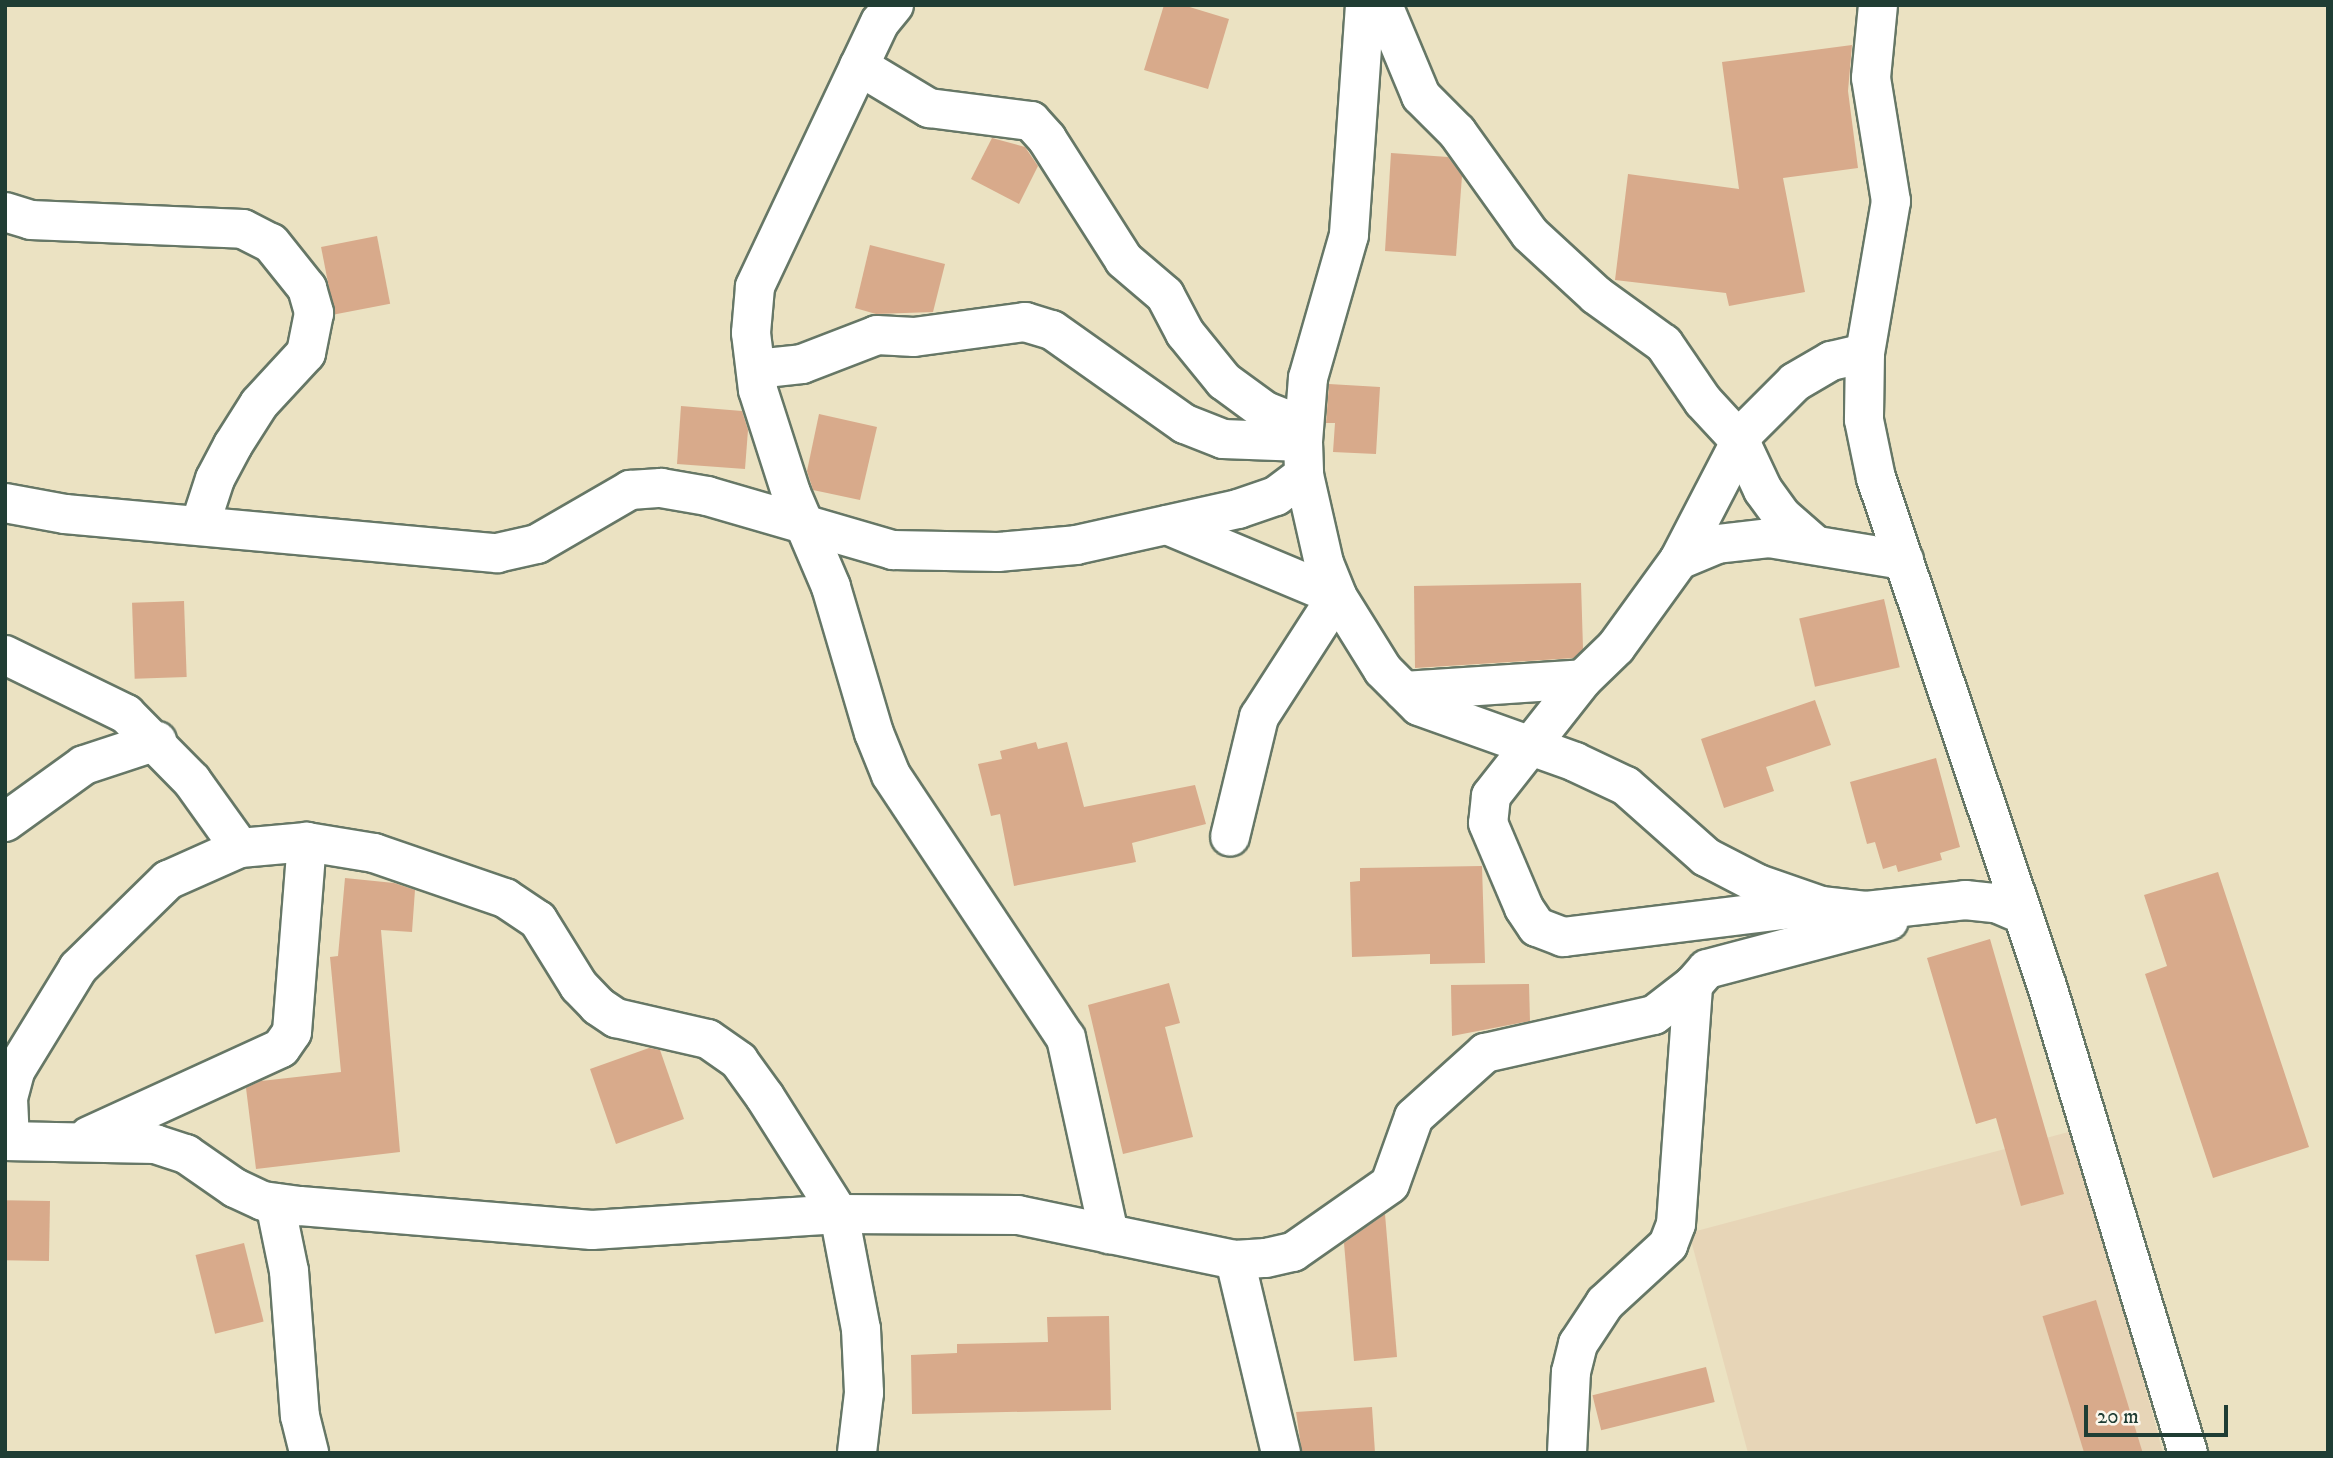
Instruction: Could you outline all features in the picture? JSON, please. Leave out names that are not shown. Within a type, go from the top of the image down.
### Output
[{"type":"street","points":[[894,5],[880,22],[755,287],[751,333],[756,369],[774,442],[831,587],[874,733],[891,775],[1066,1038],[1109,1234]]},
{"type":"street","points":[[1365,5],[1349,235],[1308,378],[1303,448],[1324,563],[1338,596],[1364,643],[1419,706],[1445,719],[1525,748],[1576,762],[1626,786],[1706,857],[1758,884],[1821,906],[1866,911],[1965,900],[1996,903],[2020,913]]},
{"type":"street","points":[[1383,5],[1421,96],[1457,132],[1530,233],[1597,295],[1664,344],[1703,401],[1740,441],[1763,490],[1782,516],[1813,543]]},
{"type":"street","points":[[1878,5],[1871,78],[1891,201],[1865,353],[1864,420],[1876,478],[2111,1190],[2188,1453]]},
{"type":"street","points":[[859,66],[929,108],[1031,121],[1047,139],[1124,260],[1165,295],[1185,333],[1224,382],[1265,411],[1303,448]]},
{"type":"street","points":[[5,212],[31,220],[243,229],[271,243],[307,288],[314,313],[306,353],[259,404],[233,445],[200,525]]},
{"type":"street","points":[[756,369],[802,364],[877,335],[914,337],[1025,322],[1052,330],[1185,424],[1223,439],[1303,448]]},
{"type":"street","points":[[1821,906],[1563,937],[1537,927],[1524,908],[1488,823],[1491,796],[1525,748],[1583,678],[1616,647],[1679,560],[1740,441],[1796,382],[1831,361],[1865,353]]},
{"type":"street","points":[[5,503],[65,514],[497,553],[537,544],[630,490],[661,488],[707,495],[893,550],[998,552],[1076,545],[1167,525],[1276,496],[1303,448]]},
{"type":"street","points":[[1167,525],[1338,596]]},
{"type":"street","points":[[1679,560],[1717,544],[1769,537],[1904,560]]},
{"type":"street","points":[[1230,837],[1259,717],[1338,596]]},
{"type":"street","points":[[5,655],[127,715],[157,741],[192,780],[240,848]]},
{"type":"street","points":[[1404,691],[1583,678]]},
{"type":"street","points":[[5,822],[84,765],[157,741]]},
{"type":"street","points":[[857,1453],[864,1393],[861,1329],[839,1214],[759,1088],[739,1062],[708,1039],[616,1018],[598,1006],[579,986],[538,920],[505,898],[374,853],[307,842],[240,848],[168,880],[78,968],[15,1071],[8,1098],[7,1141],[83,1139],[155,1144],[176,1151],[235,1188],[275,1203],[592,1230],[839,1214],[1018,1215],[1235,1260],[1293,1252],[1390,1184],[1413,1117],[1485,1053],[1654,1015],[1693,985],[1707,969],[1965,900]]},
{"type":"street","points":[[83,1139],[281,1048],[292,1032],[307,842]]},
{"type":"street","points":[[1567,1453],[1571,1372],[1578,1344],[1605,1303],[1668,1245],[1676,1224],[1693,985]]},
{"type":"street","points":[[275,1203],[289,1271],[300,1416],[309,1453]]},
{"type":"street","points":[[1235,1260],[1281,1453]]},
{"type":"shaded area","points":[[2076,1130],[2163,1453],[1748,1453],[1689,1233]]},
{"type":"building","points":[[1164,5],[1183,5],[1229,19],[1208,89],[1144,70]]},
{"type":"building","points":[[1852,45],[1848,91],[1858,168],[1783,178],[1805,292],[1729,306],[1726,293],[1615,280],[1628,174],[1739,189],[1722,62]]},
{"type":"building","points":[[992,138],[1025,147],[1038,166],[1019,204],[971,179]]},
{"type":"building","points":[[1391,153],[1448,157],[1462,176],[1456,256],[1385,251]]},
{"type":"building","points":[[377,236],[390,304],[334,315],[321,247]]},
{"type":"building","points":[[870,245],[945,264],[933,312],[876,314],[855,308]]},
{"type":"building","points":[[1329,384],[1380,387],[1376,454],[1333,452],[1335,423],[1326,423]]},
{"type":"building","points":[[681,406],[742,411],[748,430],[745,469],[677,464]]},
{"type":"building","points":[[819,414],[877,427],[860,500],[813,490],[807,471]]},
{"type":"building","points":[[1581,583],[1583,649],[1574,658],[1415,668],[1414,586]]},
{"type":"building","points":[[1884,599],[1900,667],[1815,687],[1799,619]]},
{"type":"building","points":[[184,601],[187,677],[135,679],[132,603]]},
{"type":"building","points":[[1815,700],[1831,745],[1766,767],[1774,791],[1724,808],[1701,739]]},
{"type":"building","points":[[1036,742],[1038,749],[1067,742],[1084,807],[1195,785],[1206,824],[1132,843],[1136,862],[1014,886],[1000,814],[991,816],[978,764],[1002,759],[1000,751]]},
{"type":"building","points":[[1936,758],[1960,847],[1940,853],[1942,860],[1898,872],[1896,865],[1883,869],[1875,842],[1867,844],[1850,782]]},
{"type":"building","points":[[1482,866],[1485,963],[1430,964],[1430,954],[1352,957],[1350,882],[1360,881],[1360,868]]},
{"type":"building","points":[[2218,872],[2309,1147],[2213,1178],[2145,974],[2167,966],[2144,895]]},
{"type":"building","points":[[345,878],[394,883],[415,890],[412,932],[381,930],[400,1152],[256,1169],[246,1088],[261,1081],[341,1072],[330,957],[338,956]]},
{"type":"building","points":[[1990,939],[2064,1194],[2021,1206],[1996,1118],[1976,1124],[1927,958]]},
{"type":"building","points":[[1169,983],[1180,1023],[1165,1027],[1193,1137],[1123,1154],[1088,1005]]},
{"type":"building","points":[[1529,984],[1530,1021],[1452,1036],[1451,985]]},
{"type":"building","points":[[649,1048],[660,1050],[684,1119],[616,1144],[590,1069]]},
{"type":"building","points":[[5,1200],[50,1201],[49,1261],[5,1260]]},
{"type":"building","points":[[1385,1214],[1397,1357],[1354,1361],[1344,1243]]},
{"type":"building","points":[[244,1243],[264,1322],[215,1334],[195,1255]]},
{"type":"building","points":[[2096,1300],[2143,1453],[2084,1453],[2042,1316]]},
{"type":"building","points":[[1109,1316],[1111,1410],[912,1414],[911,1355],[957,1353],[957,1344],[1048,1342],[1047,1317]]},
{"type":"building","points":[[1706,1367],[1715,1402],[1601,1430],[1592,1395]]},
{"type":"building","points":[[1372,1407],[1375,1453],[1302,1453],[1296,1412]]}]
